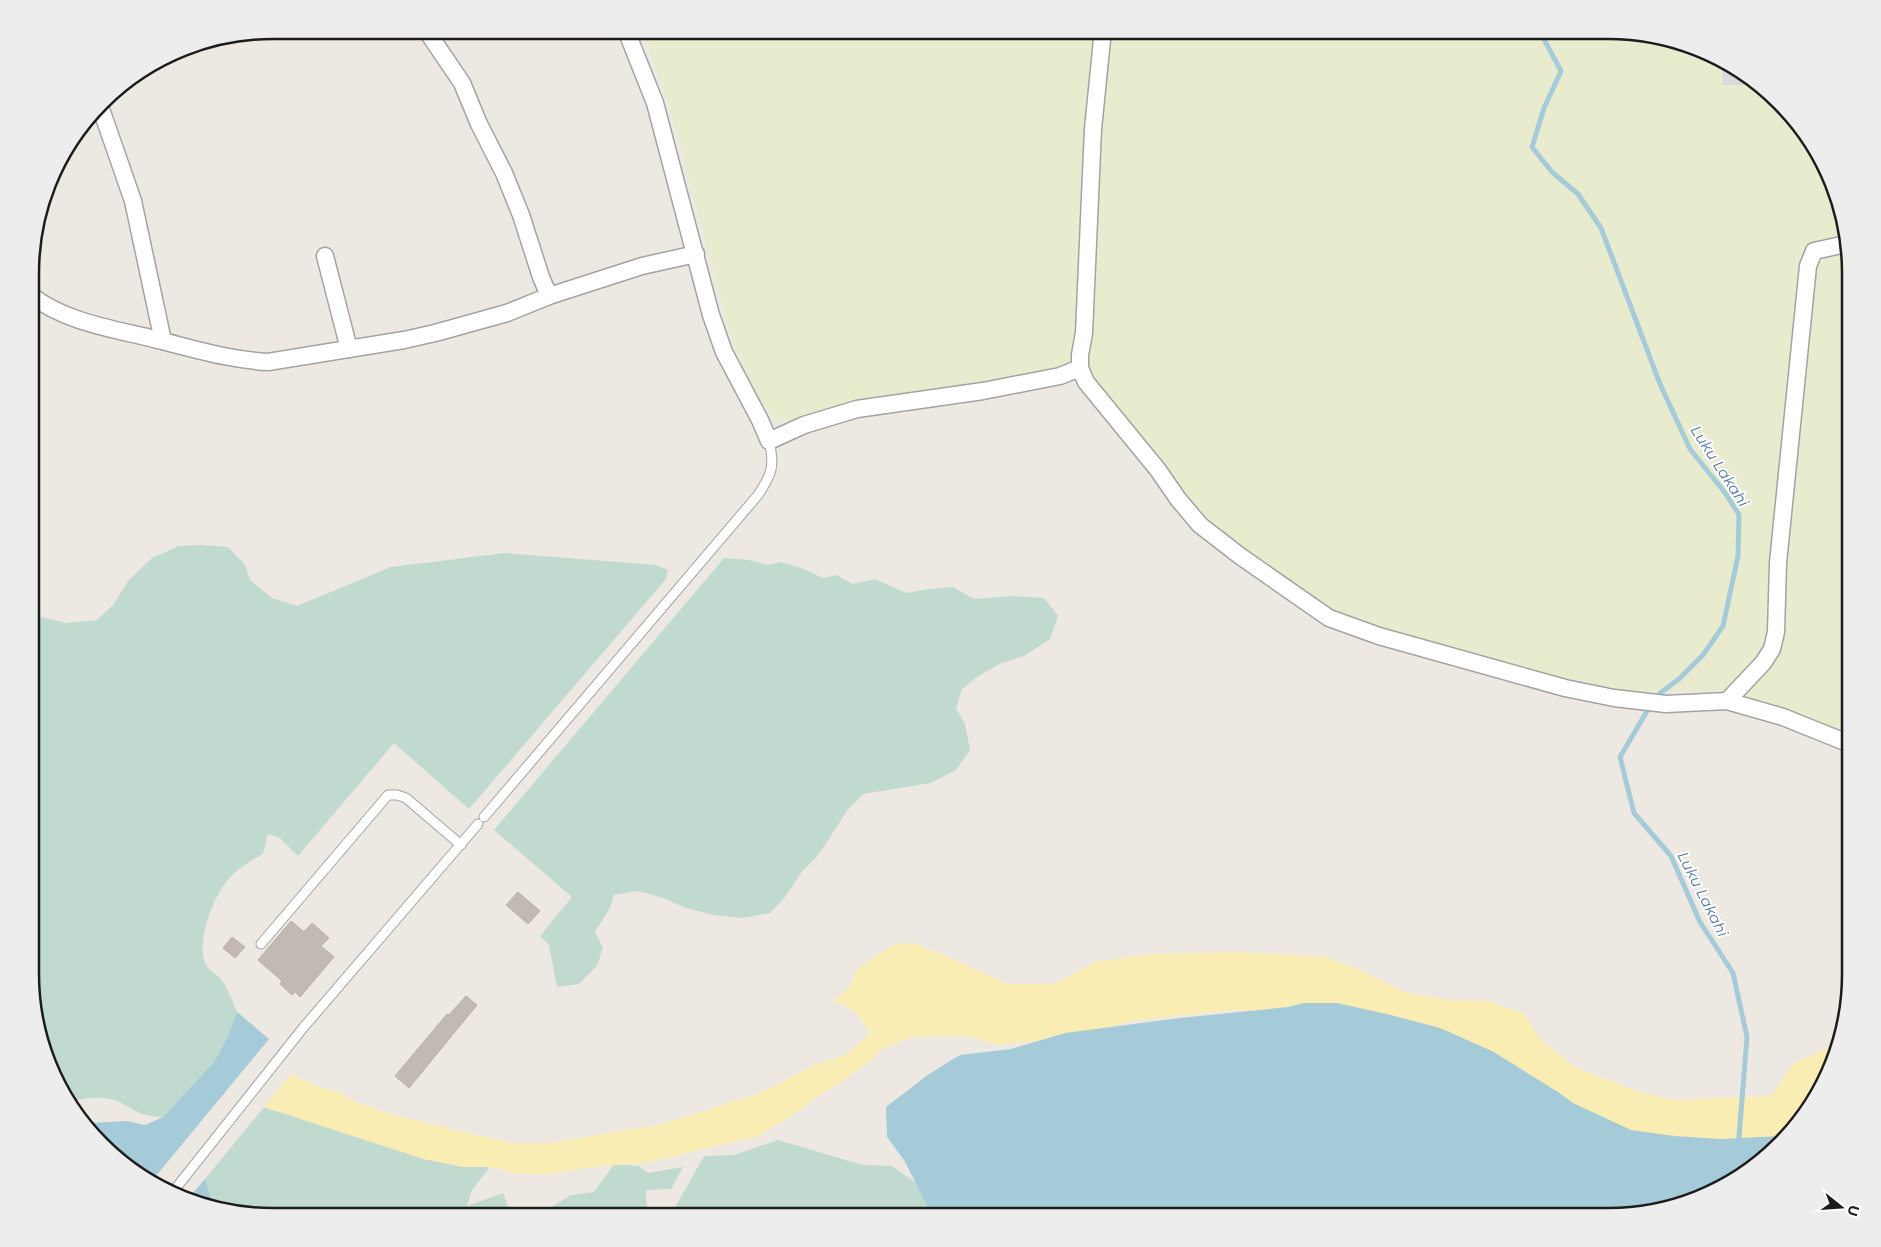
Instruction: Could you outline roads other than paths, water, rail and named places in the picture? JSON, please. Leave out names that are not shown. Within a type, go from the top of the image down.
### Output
[{"type":"street","points":[[433,39],[462,83],[479,124],[504,173],[521,215],[549,296]]},
{"type":"street","points":[[630,39],[655,103],[711,315],[724,352],[769,441],[804,425],[857,409],[983,392],[1060,376],[1080,368]]},
{"type":"street","points":[[1102,39],[1093,129],[1084,333],[1080,368],[1086,382],[1200,525],[1323,615],[1337,622],[1379,636],[1565,688],[1614,698],[1666,704],[1727,701],[1783,717],[1842,741]]},
{"type":"street","points":[[102,112],[133,201],[163,341]]},
{"type":"street","points":[[1727,701],[1763,663],[1772,649],[1776,632],[1778,563],[1808,266],[1814,251],[1840,245]]},
{"type":"street","points":[[39,300],[60,313],[163,341],[230,358],[268,362],[435,333],[507,313],[549,296],[642,266],[696,254]]},
{"type":"street","points":[[325,256],[349,349]]},
{"type":"lane","points":[[177,1187],[303,1028],[461,845],[758,494],[768,480],[773,460],[769,441]]},
{"type":"lane","points":[[261,944],[388,794],[406,798],[461,845]]},
{"type":"water","points":[[1304,1003],[1337,1003],[1440,1028],[1492,1051],[1573,1103],[1631,1130],[1674,1136],[1720,1139],[1777,1136],[1751,1160],[1712,1184],[1684,1196],[1654,1204],[1624,1208],[928,1208],[904,1160],[887,1137],[886,1107],[929,1074],[960,1055],[1011,1049],[1065,1033],[1180,1018],[1288,1007]]},
{"type":"water","points":[[237,1012],[269,1039],[155,1177],[118,1150],[92,1123],[127,1121],[145,1125],[163,1117],[214,1062],[227,1038]]},
{"type":"water","points":[[205,1179],[212,1200],[197,1196],[192,1194]]},
{"type":"waterway","name":"Luku Lakahi","points":[[1544,39],[1561,71],[1544,108],[1532,147],[1552,172],[1578,194],[1601,228],[1660,384],[1690,449],[1726,494],[1739,515],[1738,556],[1723,626],[1703,655],[1655,699]]},
{"type":"waterway","name":"Luku Lakahi","points":[[1650,706],[1620,757],[1634,813],[1671,856],[1700,922],[1733,973],[1747,1037],[1739,1137]]}]
